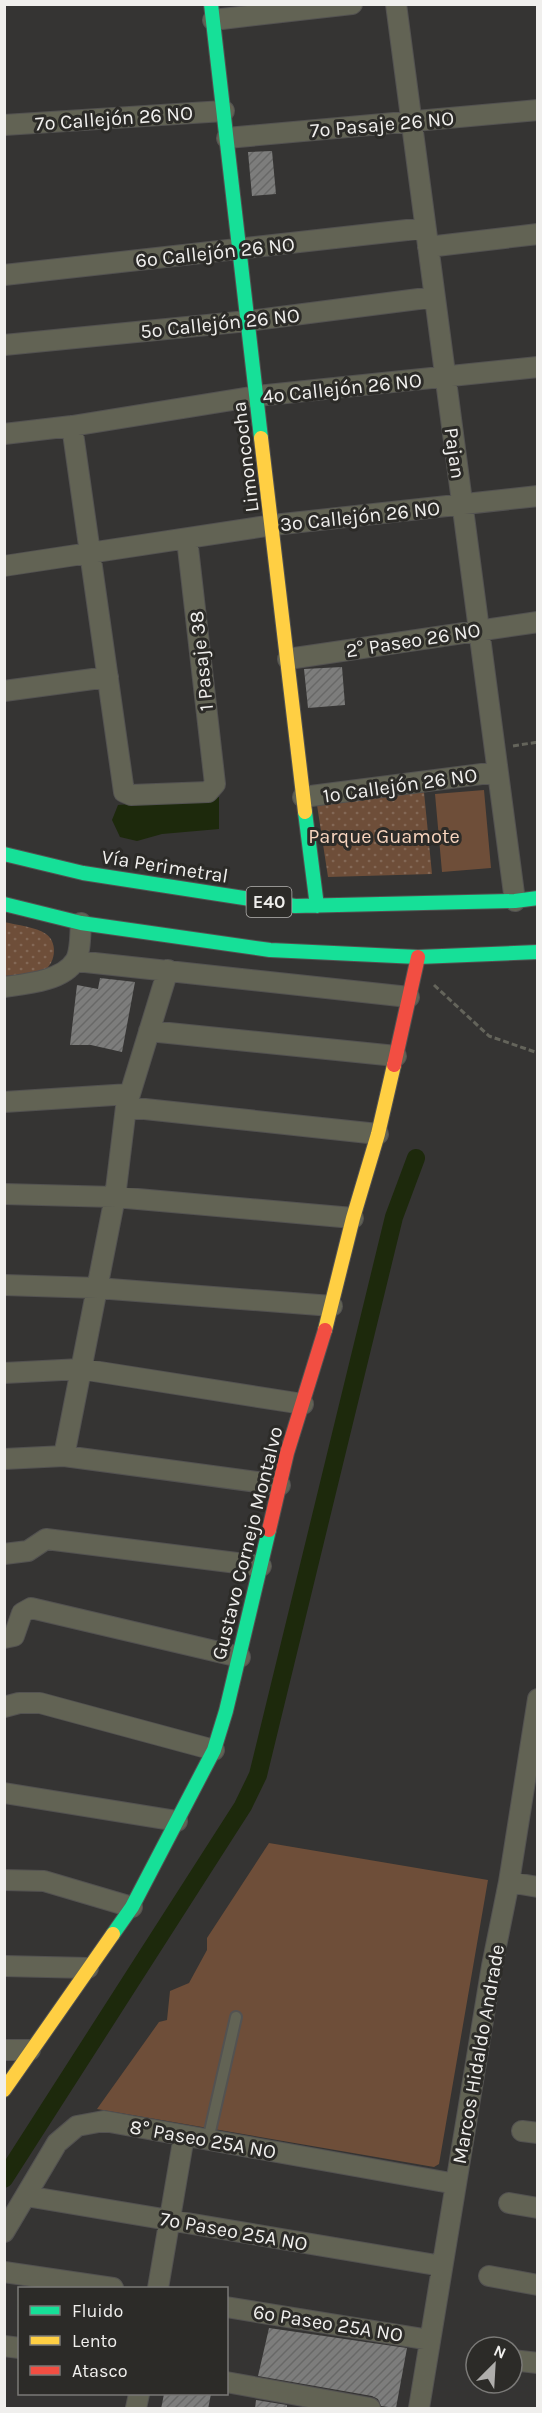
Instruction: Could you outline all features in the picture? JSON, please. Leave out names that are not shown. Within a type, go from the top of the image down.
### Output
[{"type":"main road","name":"Limoncocha","points":[[212,12],[317,906]]},
{"type":"main road","name":"Vía Perimetral","points":[[4,854],[83,873],[295,906],[515,901],[537,898]]},
{"type":"main road","name":"E40","points":[[4,904],[81,923],[270,950],[418,957],[537,952]]},
{"type":"main road","name":"Gustavo Cornejo Montalvo","points":[[4,2090],[132,1907],[214,1750],[240,1657],[280,1485],[332,1306],[353,1218],[378,1134],[418,957]]},
{"type":"street","points":[[212,12],[352,4]]},
{"type":"street","name":"Pajan","points":[[396,4],[515,901]]},
{"type":"street","name":"7º Pasaje 26 NO","points":[[227,138],[537,110]]},
{"type":"street","name":"7º Callejón 26 NO","points":[[4,125],[224,111]]},
{"type":"street","name":"6º Callejón 26 NO","points":[[4,275],[240,250],[427,238],[537,234]]},
{"type":"street","name":"5º Callejón 26 NO","points":[[4,345],[248,321],[434,297]]},
{"type":"street","name":"4º Callejón 26 NO","points":[[4,434],[72,426],[257,396],[537,367]]},
{"type":"street","points":[[4,691],[108,677],[72,426]]},
{"type":"street","name":"3º Callejón 26 NO","points":[[4,566],[273,525],[537,496]]},
{"type":"street","name":"1 Pasaje 38","points":[[108,677],[124,792],[131,795],[208,792],[214,784],[188,539]]},
{"type":"street","name":"2° Paseo 26 NO","points":[[288,659],[537,622]]},
{"type":"street","name":"1º Callejón 26 NO","points":[[303,797],[497,772]]},
{"type":"street","points":[[4,987],[46,980],[76,961],[81,923]]},
{"type":"street","points":[[76,961],[409,997]]},
{"type":"street","points":[[64,1456],[115,1197],[128,1100],[168,970]]},
{"type":"street","points":[[149,1030],[396,1056]]},
{"type":"street","points":[[4,1102],[128,1100],[378,1134]]},
{"type":"street","points":[[4,1194],[115,1197],[353,1218]]},
{"type":"street","points":[[4,1285],[97,1288],[332,1306]]},
{"type":"street","points":[[4,1373],[81,1369],[303,1404]]},
{"type":"street","points":[[4,1459],[64,1456],[280,1485]]},
{"type":"street","points":[[4,1554],[28,1551],[46,1539],[261,1566]]},
{"type":"street","points":[[4,1638],[14,1636],[22,1613],[31,1608],[240,1657]]},
{"type":"street","name":"Marcos Hidaldo Andrade","points":[[419,2409],[492,1966],[509,1882],[537,1699]]},
{"type":"street","points":[[4,1707],[18,1703],[39,1703],[214,1750]]},
{"type":"street","points":[[4,1793],[177,1821]]},
{"type":"street","points":[[4,1880],[44,1881],[132,1907]]},
{"type":"street","points":[[509,1882],[537,1887]]},
{"type":"street","points":[[4,1966],[88,1968]]},
{"type":"street","points":[[4,2050],[30,2050]]},
{"type":"street","name":"8° Paseo 25A NO","points":[[4,2232],[57,2144],[77,2126],[104,2121],[456,2184]]},
{"type":"street","points":[[158,2287],[184,2136]]},
{"type":"street","name":"7º Paseo 25A NO","points":[[26,2196],[442,2266]]},
{"type":"street","points":[[509,2203],[537,2208]]},
{"type":"street","points":[[4,2272],[100,2287]]},
{"type":"street","points":[[489,2276],[537,2285]]},
{"type":"street","name":"6º Paseo 25A NO","points":[[228,2307],[430,2340]]},
{"type":"street","points":[[228,2382],[370,2409]]},
{"type":"lane","points":[[208,2140],[236,2017]]},
{"type":"path","points":[[495,749],[537,742]]},
{"type":"path","points":[[414,975],[434,985],[489,1036],[537,1053]]},
{"type":"green space","points":[[484,790],[491,868],[442,872],[435,794]]},
{"type":"green space","name":"Parque Guamote","points":[[424,792],[432,874],[328,877],[317,805]]},
{"type":"green space","points":[[4,922],[26,926],[50,938],[54,953],[47,968],[35,973],[5,976]]},
{"type":"green space","points":[[269,1843],[488,1880],[439,2164],[434,2167],[97,2109],[159,2022],[167,2020],[170,1991],[189,1983],[207,1950],[207,1938]]},
{"type":"shaded area","points":[[219,797],[219,829],[162,834],[137,841],[120,837],[112,820],[118,805]]},
{"type":"building","points":[[272,151],[276,194],[252,196],[248,152]]},
{"type":"building","points":[[342,667],[345,705],[308,708],[304,669]]},
{"type":"building","points":[[100,978],[135,982],[122,1052],[91,1045],[70,1045],[77,985],[98,989]]},
{"type":"building","points":[[269,2328],[407,2348],[396,2408],[381,2406],[378,2399],[372,2396],[258,2376]]},
{"type":"building","points":[[164,2395],[211,2395],[208,2409],[161,2409]]},
{"type":"building","points":[[256,2400],[287,2405],[287,2409],[255,2409]]},
{"type":"waterway","points":[[4,2179],[243,1806],[258,1775],[394,1217],[416,1158]]},
{"type":"traffic: fast","points":[[211,4],[261,438]]},
{"type":"traffic: fast","points":[[305,812],[317,906]]},
{"type":"traffic: fast","points":[[4,854],[83,873],[295,906],[515,901],[538,898]]},
{"type":"traffic: fast","points":[[4,904],[81,923],[270,950],[418,957],[538,952]]},
{"type":"traffic: fast","points":[[113,1934],[132,1907],[214,1750],[226,1711],[269,1530]]},
{"type":"traffic: slow","points":[[261,438],[305,812]]},
{"type":"traffic: slow","points":[[325,1330],[353,1218],[378,1134],[394,1065]]},
{"type":"traffic: slow","points":[[4,2090],[113,1934]]},
{"type":"traffic: jam","points":[[394,1065],[418,957]]},
{"type":"traffic: jam","points":[[269,1530],[287,1453],[325,1330]]}]
